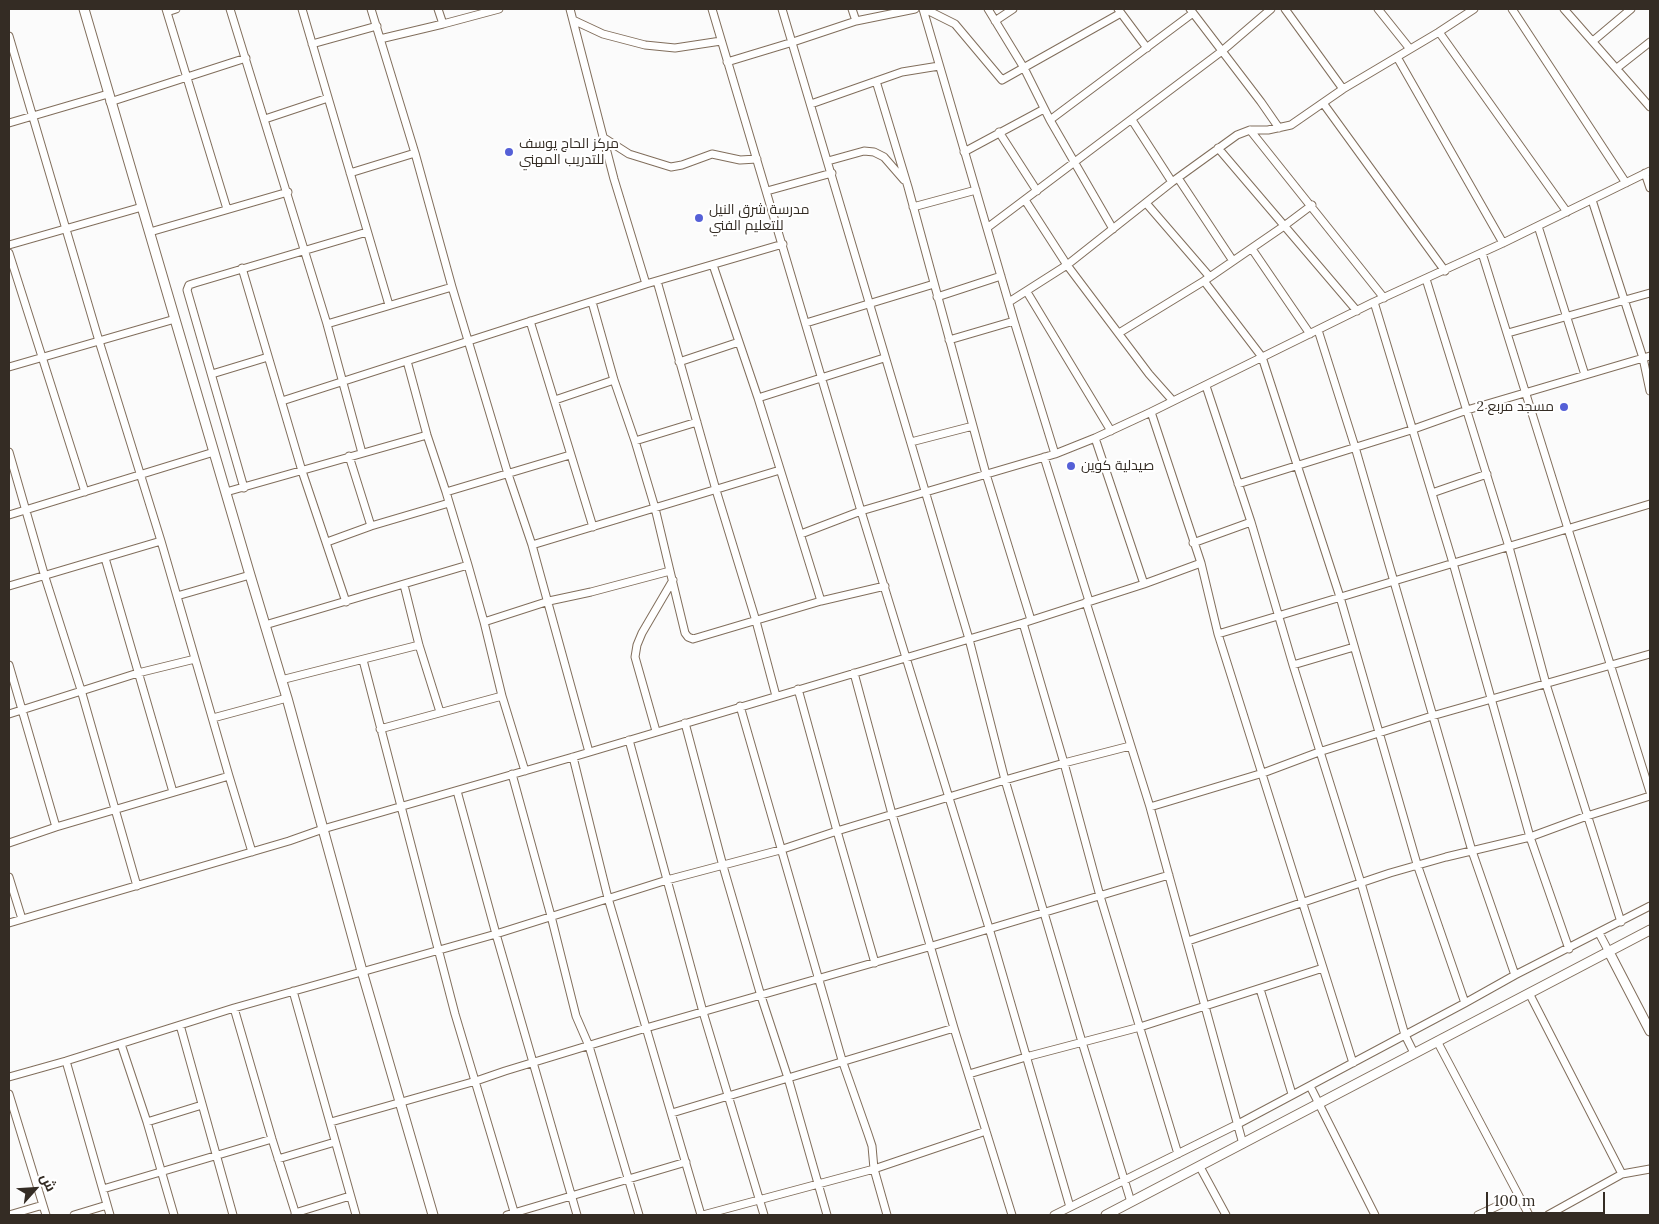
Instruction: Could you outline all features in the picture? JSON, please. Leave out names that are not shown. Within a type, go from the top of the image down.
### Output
[{"type":"street","points":[[84,9],[266,625],[362,971],[433,1215]]},
{"type":"street","points":[[176,9],[166,10],[227,209]]},
{"type":"street","points":[[230,9],[328,324],[362,453]]},
{"type":"street","points":[[302,9],[389,305]]},
{"type":"street","points":[[371,9],[415,153],[452,287],[508,474],[549,601],[589,752]]},
{"type":"street","points":[[438,9],[443,24]]},
{"type":"street","points":[[380,39],[496,9]]},
{"type":"street","points":[[570,9],[604,138],[646,284]]},
{"type":"street","points":[[712,9],[861,511],[990,928],[1070,1207]]},
{"type":"street","points":[[782,9],[832,173],[884,358],[926,492],[969,639],[1005,780],[1131,1202]]},
{"type":"street","points":[[852,9],[856,21]]},
{"type":"street","points":[[727,62],[856,21],[915,9]]},
{"type":"street","points":[[924,9],[964,152],[1055,454]]},
{"type":"street","points":[[924,9],[955,24],[1000,79],[1005,79],[1120,11],[1147,48]]},
{"type":"street","points":[[988,9],[1024,68],[1050,120],[1113,229]]},
{"type":"street","points":[[995,21],[1013,9]]},
{"type":"street","points":[[987,228],[1222,51],[1271,9]]},
{"type":"street","points":[[1285,9],[1343,89]]},
{"type":"street","points":[[1378,9],[1410,49]]},
{"type":"street","points":[[1512,9],[1626,183]]},
{"type":"street","points":[[1564,9],[1650,107]]},
{"type":"street","points":[[1593,41],[1631,9]]},
{"type":"street","points":[[1009,302],[1067,265],[1175,180],[1237,135],[1250,130],[1279,128],[1297,121],[1343,89],[1439,32],[1469,10]]},
{"type":"street","points":[[1050,120],[1147,48],[1192,11],[1279,128]]},
{"type":"street","points":[[573,20],[603,34],[645,45],[675,48],[722,41]]},
{"type":"street","points":[[312,44],[376,26]]},
{"type":"street","points":[[1439,32],[1567,212]]},
{"type":"street","points":[[9,36],[99,341],[161,541],[252,852]]},
{"type":"street","points":[[1617,68],[1650,42]]},
{"type":"street","points":[[1397,57],[1503,244]]},
{"type":"street","points":[[9,123],[186,78],[246,58]]},
{"type":"street","points":[[811,104],[902,72],[939,66]]},
{"type":"street","points":[[876,81],[914,207],[986,474],[1031,620]]},
{"type":"street","points":[[265,118],[328,98]]},
{"type":"street","points":[[1323,103],[1445,270]]},
{"type":"street","points":[[964,152],[1044,108]]},
{"type":"street","points":[[1132,120],[1232,261]]},
{"type":"street","points":[[1250,130],[1384,298]]},
{"type":"street","points":[[999,132],[1037,191]]},
{"type":"street","points":[[604,138],[629,154],[671,167],[712,154],[740,160],[757,159]]},
{"type":"street","points":[[1218,148],[1357,311]]},
{"type":"street","points":[[828,160],[864,150],[874,152],[884,157],[907,182]]},
{"type":"street","points":[[350,173],[415,153]]},
{"type":"street","points":[[801,534],[861,511],[1055,454],[1095,438],[1206,386],[1374,302],[1503,244],[1648,172],[1650,188]]},
{"type":"street","points":[[767,191],[832,173]]},
{"type":"street","points":[[914,207],[976,190]]},
{"type":"street","points":[[150,232],[288,192]]},
{"type":"street","points":[[1025,200],[1067,265],[1118,333],[1173,401]]},
{"type":"street","points":[[1592,200],[1624,301],[1646,357],[1650,391]]},
{"type":"street","points":[[1146,203],[1206,279],[1262,357],[1340,597],[1417,864],[1465,1004]]},
{"type":"street","points":[[1118,333],[1252,249],[1312,206]]},
{"type":"street","points":[[9,245],[142,207]]},
{"type":"street","points":[[1538,226],[1585,375]]},
{"type":"street","points":[[244,488],[187,290],[189,285],[367,232]]},
{"type":"street","points":[[282,401],[646,284],[783,244]]},
{"type":"street","points":[[1252,249],[1310,334]]},
{"type":"street","points":[[9,253],[85,492]]},
{"type":"street","points":[[1188,941],[1302,901],[1417,864],[1530,837],[1650,794],[1482,253]]},
{"type":"street","points":[[713,265],[758,398],[821,601]]},
{"type":"street","points":[[242,268],[302,470],[346,602]]},
{"type":"street","points":[[937,297],[1001,276]]},
{"type":"street","points":[[1426,279],[1509,547],[1546,684],[1621,922]]},
{"type":"street","points":[[657,281],[716,490],[756,620],[776,696]]},
{"type":"street","points":[[806,323],[934,284]]},
{"type":"street","points":[[328,324],[452,287]]},
{"type":"street","points":[[1027,292],[1111,431]]},
{"type":"street","points":[[1508,333],[1650,292]]},
{"type":"street","points":[[592,302],[614,380],[655,508],[688,637],[693,639],[821,601],[884,586]]},
{"type":"street","points":[[1374,302],[1411,430],[1453,564],[1530,837],[1569,949]]},
{"type":"street","points":[[9,367],[175,319]]},
{"type":"street","points":[[949,340],[1014,321]]},
{"type":"street","points":[[530,322],[592,527]]},
{"type":"street","points":[[1318,330],[1355,447],[1472,851],[1515,975]]},
{"type":"street","points":[[679,362],[739,342]]},
{"type":"street","points":[[212,374],[268,357]]},
{"type":"street","points":[[1238,484],[1411,430],[1467,410],[1646,357]]},
{"type":"street","points":[[758,398],[884,358]]},
{"type":"street","points":[[407,361],[427,435],[468,566],[502,696],[525,771]]},
{"type":"street","points":[[555,400],[614,380]]},
{"type":"street","points":[[1206,386],[1251,522],[1319,752],[1361,883],[1405,1035],[1414,1053]]},
{"type":"street","points":[[1151,412],[1201,563],[1218,634],[1353,1063]]},
{"type":"street","points":[[635,441],[697,422]]},
{"type":"street","points":[[911,442],[973,426]]},
{"type":"street","points":[[226,492],[427,435]]},
{"type":"street","points":[[1095,438],[1144,584]]},
{"type":"street","points":[[9,452],[44,576],[81,690],[137,886]]},
{"type":"street","points":[[9,515],[214,452]]},
{"type":"street","points":[[446,492],[570,455]]},
{"type":"street","points":[[349,456],[371,526]]},
{"type":"street","points":[[1044,457],[1150,807],[1243,1144]]},
{"type":"street","points":[[532,545],[780,470]]},
{"type":"street","points":[[1432,493],[1487,474]]},
{"type":"street","points":[[326,542],[449,502]]},
{"type":"street","points":[[1218,634],[1650,504]]},
{"type":"street","points":[[1193,543],[1251,522]]},
{"type":"street","points":[[9,586],[161,541]]},
{"type":"street","points":[[105,558],[173,792]]},
{"type":"street","points":[[9,923],[1023,623],[1144,584],[1201,563]]},
{"type":"street","points":[[266,625],[468,566]]},
{"type":"street","points":[[484,622],[549,601],[670,571]]},
{"type":"street","points":[[177,596],[250,575]]},
{"type":"street","points":[[656,731],[635,657],[642,633],[672,580]]},
{"type":"street","points":[[404,585],[419,645],[440,712]]},
{"type":"street","points":[[1023,623],[1100,896],[1178,1154]]},
{"type":"street","points":[[281,680],[419,645]]},
{"type":"street","points":[[1293,665],[1354,647]]},
{"type":"street","points":[[1150,807],[1263,773],[1378,732],[1650,654]]},
{"type":"street","points":[[9,714],[81,690],[195,658]]},
{"type":"street","points":[[363,660],[455,1014],[515,1214]]},
{"type":"street","points":[[9,665],[56,827]]},
{"type":"street","points":[[854,673],[892,814],[932,946],[954,1028],[1012,1215]]},
{"type":"street","points":[[798,689],[875,963]]},
{"type":"street","points":[[380,729],[502,696]]},
{"type":"street","points":[[213,718],[287,698]]},
{"type":"street","points":[[740,706],[842,1060],[872,1146],[874,1169],[887,1215]]},
{"type":"street","points":[[685,723],[723,866],[761,996],[788,1078],[827,1215]]},
{"type":"street","points":[[629,740],[704,1012],[764,1215]]},
{"type":"street","points":[[9,1077],[234,1008],[496,934],[667,880],[780,850],[1005,780],[1130,746]]},
{"type":"street","points":[[573,757],[608,898],[702,1215],[874,1169],[986,1131]]},
{"type":"street","points":[[512,774],[576,1016],[589,1046],[638,1215]]},
{"type":"street","points":[[9,843],[56,827],[229,776]]},
{"type":"street","points":[[457,791],[577,1215]]},
{"type":"street","points":[[330,1122],[476,1081],[646,1028],[875,963],[1169,875]]},
{"type":"street","points":[[9,877],[22,920]]},
{"type":"street","points":[[1054,1215],[1238,1124],[1465,1004],[1515,975],[1650,906]]},
{"type":"street","points":[[1106,1215],[1200,1167],[1318,1102],[1650,930]]},
{"type":"street","points":[[1599,933],[1650,1031]]},
{"type":"street","points":[[969,1074],[1026,1056],[1140,1026],[1323,968]]},
{"type":"street","points":[[1260,989],[1292,1094]]},
{"type":"street","points":[[293,992],[356,1215]]},
{"type":"street","points":[[1529,994],[1622,1174]]},
{"type":"street","points":[[234,1008],[295,1214],[350,1196]]},
{"type":"street","points":[[180,1025],[234,1215]]},
{"type":"street","points":[[672,1113],[842,1060],[954,1028]]},
{"type":"street","points":[[1437,1041],[1529,1215]]},
{"type":"street","points":[[121,1044],[147,1122],[174,1215]]},
{"type":"street","points":[[66,1061],[110,1215]]},
{"type":"street","points":[[1310,1086],[1375,1215]]},
{"type":"street","points":[[9,1094],[46,1215]]},
{"type":"street","points":[[147,1122],[202,1105]]},
{"type":"street","points":[[103,1189],[272,1139]]},
{"type":"street","points":[[278,1159],[335,1142]]},
{"type":"street","points":[[507,1215],[686,1162]]},
{"type":"street","points":[[1200,1167],[1226,1215]]},
{"type":"street","points":[[1548,1215],[1622,1174],[1650,1169]]},
{"type":"street","points":[[1478,1215],[1519,1196]]},
{"type":"street","points":[[9,1215],[43,1205]]},
{"type":"street","points":[[74,1215],[107,1205]]},
{"type":"place","name":"مركز الحاج يوسف للتدريب المهني","points":[[509,152]]},
{"type":"place","name":"مدرسة شرق النيل للتعليم الفني","points":[[699,218]]},
{"type":"place","name":"مسجد مربع 2","points":[[1564,407]]},
{"type":"place","name":"صيدلية كوين","points":[[1071,466]]}]
